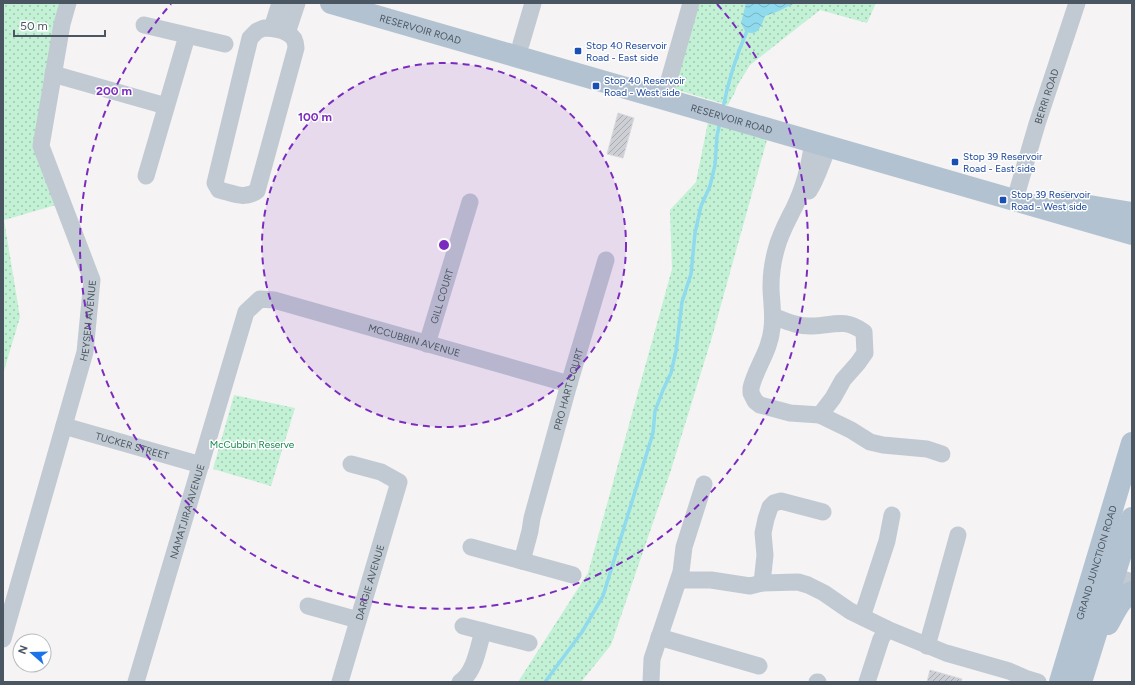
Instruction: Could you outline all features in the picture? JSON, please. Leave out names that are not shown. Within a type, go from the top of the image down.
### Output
[{"type":"main road","name":"RESERVOIR ROAD","points":[[331,3],[519,50],[666,92],[1016,195],[1128,231]]},
{"type":"main road","name":"RESERVOIR ROAD","points":[[377,3],[519,50]]},
{"type":"main road","name":"RESERVOIR ROAD","points":[[743,115],[821,143],[1016,195],[1056,201],[1128,231]]},
{"type":"main road","points":[[1056,201],[1132,213]]},
{"type":"main road","name":"GRAND JUNCTION ROAD","points":[[1068,681],[1088,661],[1115,565],[1132,443]]},
{"type":"main road","name":"GRAND JUNCTION ROAD","points":[[1068,681],[1115,565],[1132,518]]},
{"type":"main road","points":[[1088,661],[1121,601],[1132,592]]},
{"type":"street","name":"HEYSEN AVENUE","points":[[3,639],[85,352],[92,280],[41,146],[62,24],[68,3]]},
{"type":"street","points":[[280,3],[280,30]]},
{"type":"street","points":[[280,30],[297,3]]},
{"type":"street","points":[[519,50],[533,3]]},
{"type":"street","points":[[666,92],[691,3]]},
{"type":"street","name":"BERRI ROAD","points":[[1016,195],[1037,124],[1077,3]]},
{"type":"street","points":[[144,25],[225,44]]},
{"type":"street","points":[[264,28],[280,30],[294,39],[296,48],[257,191],[250,196],[241,196],[219,190],[216,183],[217,174],[250,38],[256,31],[264,28]]},
{"type":"street","points":[[146,176],[187,36]]},
{"type":"street","points":[[53,74],[166,106]]},
{"type":"street","points":[[821,143],[822,159],[819,170],[812,185],[794,207],[781,233],[774,257],[771,286],[773,316],[770,341],[751,388],[751,393],[760,405],[790,413],[820,415],[851,430],[870,442],[882,445],[927,449],[942,454]]},
{"type":"street","name":"GILL COURT","points":[[427,344],[470,202]]},
{"type":"street","name":"PRO HART COURT","points":[[522,561],[532,518],[569,384],[606,260]]},
{"type":"street","name":"MCCUBBIN AVENUE","points":[[260,299],[274,300],[569,384]]},
{"type":"street","name":"NAMATJIRA AVENUE","points":[[136,682],[246,312],[260,299]]},
{"type":"street","points":[[773,316],[789,322],[812,326],[846,323],[857,327],[864,332],[865,352],[858,363],[843,380],[833,398],[820,415]]},
{"type":"street","name":"TUCKER STREET","points":[[64,426],[201,465]]},
{"type":"street","name":"DARGIE AVENUE","points":[[340,682],[400,482],[382,472],[351,464]]},
{"type":"street","points":[[651,682],[652,659],[679,580],[684,547],[704,484]]},
{"type":"street","points":[[762,583],[766,556],[763,533],[770,507],[774,503],[780,501],[823,512]]},
{"type":"street","points":[[862,617],[887,541],[892,515]]},
{"type":"street","points":[[927,646],[958,535]]},
{"type":"street","points":[[471,547],[573,575]]},
{"type":"street","points":[[679,580],[711,580],[750,586],[762,583],[798,582],[808,584],[850,611],[887,629],[946,653],[1009,671],[1038,682]]},
{"type":"street","points":[[308,606],[358,620]]},
{"type":"street","points":[[463,626],[529,643]]},
{"type":"street","points":[[867,682],[881,639],[887,629]]},
{"type":"street","points":[[460,682],[467,678],[472,667],[483,631]]},
{"type":"street","points":[[659,637],[759,666]]},
{"type":"street","points":[[1009,671],[1026,670],[1068,681]]},
{"type":"green space","points":[[3,3],[68,3],[41,146],[63,203],[4,220],[20,317],[3,374]]},
{"type":"green space","points":[[691,3],[876,3],[867,23],[820,10],[750,65],[737,86],[728,105],[667,87]]},
{"type":"green space","points":[[710,112],[770,129],[712,337],[670,473],[611,645],[581,682],[518,682],[588,573],[672,269],[670,210],[696,182]]},
{"type":"green space","name":"McCubbin Reserve","points":[[234,395],[295,408],[271,486],[213,469]]},
{"type":"water","points":[[746,3],[795,3],[765,16],[758,30],[751,33],[745,31],[741,23]]},
{"type":"building","points":[[618,113],[634,118],[623,158],[607,154]]},
{"type":"building","points":[[930,670],[962,679],[961,682],[927,682]]},
{"type":"waterway","points":[[723,108],[733,69],[747,31]]},
{"type":"waterway","points":[[545,682],[582,632],[603,596],[653,433],[655,411],[671,373],[676,351],[682,302],[691,274],[695,233],[701,206],[710,186],[715,165],[717,136],[720,122]]},
{"type":"place","name":"Stop 40 Reservoir Road - East side","points":[[578,51]]},
{"type":"place","name":"Stop 40 Reservoir Road - West side","points":[[596,86]]},
{"type":"place","name":"Stop 39 Reservoir Road - East side","points":[[955,162]]},
{"type":"place","name":"Stop 39 Reservoir Road - West side","points":[[1003,200]]}]
